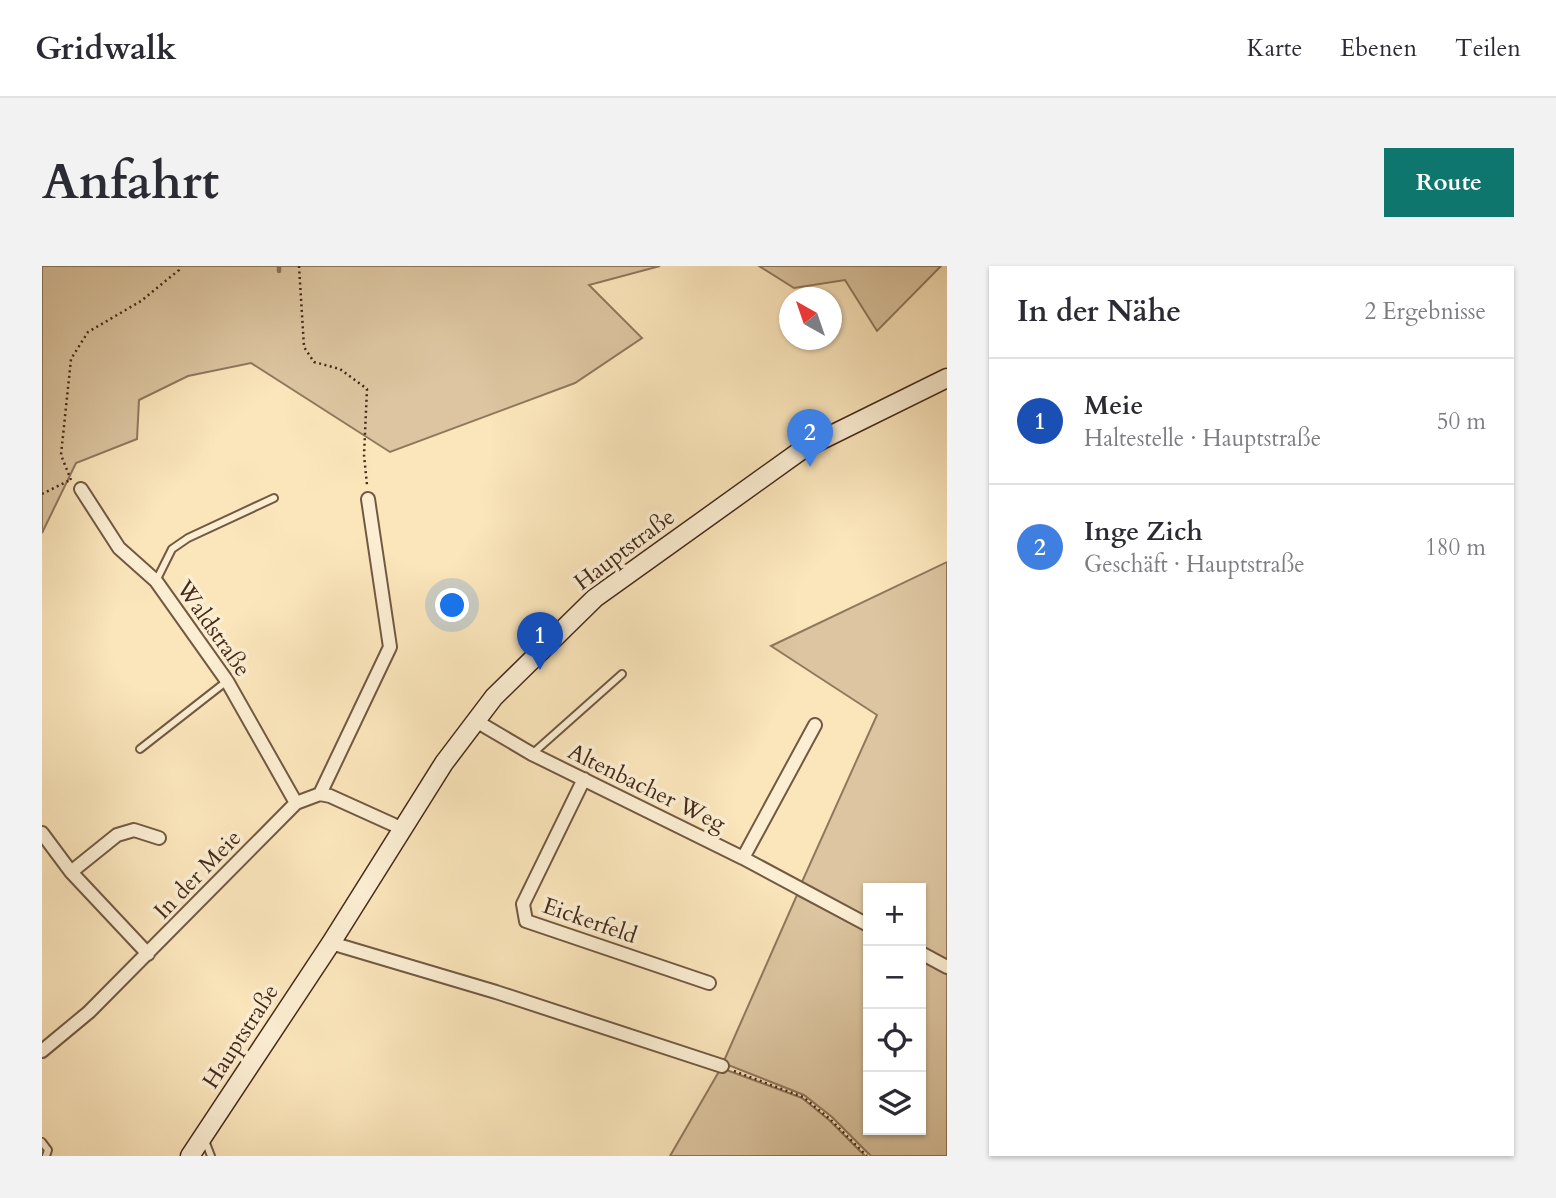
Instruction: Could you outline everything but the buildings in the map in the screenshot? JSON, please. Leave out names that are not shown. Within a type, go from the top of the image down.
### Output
[{"type":"main road","name":"Hauptstraße","points":[[190,1156],[331,943],[444,763],[494,697],[606,590],[803,449],[947,378]]},
{"type":"street","name":"Waldstraße","points":[[81,489],[118,548],[156,581],[227,681],[296,803]]},
{"type":"street","points":[[368,499],[390,647],[320,794],[403,829]]},
{"type":"street","name":"Altenbacher Weg","points":[[476,721],[532,754],[743,858],[863,922]]},
{"type":"street","name":"Altenbacher Weg","points":[[743,858],[815,724]]},
{"type":"street","name":"Eickerfeld","points":[[584,779],[523,904],[526,921],[709,983]]},
{"type":"street","name":"In der Meie","points":[[42,1051],[89,1012],[296,803],[320,794]]},
{"type":"street","points":[[71,872],[117,835],[134,830],[159,838]]},
{"type":"street","points":[[42,833],[71,872],[148,954]]},
{"type":"street","points":[[331,943],[496,992],[722,1066]]},
{"type":"street","points":[[926,956],[947,967]]},
{"type":"lane","points":[[156,581],[172,549],[188,538],[274,498]]},
{"type":"lane","name":"Altenbacher Weg","points":[[532,754],[622,674]]},
{"type":"lane","points":[[140,749],[227,681]]},
{"type":"lane","points":[[203,1136],[211,1156]]},
{"type":"lane","points":[[42,1142],[48,1150],[46,1156]]},
{"type":"path","points":[[81,489],[71,480],[61,455],[71,359],[88,332],[141,301],[179,270],[179,266]]},
{"type":"path","points":[[299,266],[304,346],[314,362],[340,369],[367,389],[364,455],[368,499]]},
{"type":"path","points":[[42,494],[71,480]]},
{"type":"path","points":[[722,1066],[803,1097],[830,1119],[867,1156]]},
{"type":"shaded area","points":[[42,266],[660,266],[589,285],[642,338],[575,383],[390,452],[251,363],[188,376],[139,400],[137,439],[76,463],[42,533]]},
{"type":"shaded area","points":[[759,266],[941,266],[877,331],[845,280],[792,287]]},
{"type":"shaded area","points":[[947,562],[947,960],[926,949],[926,883],[863,883],[863,916],[801,884],[877,715],[771,646]]},
{"type":"shaded area","points":[[797,895],[863,929],[863,1135],[926,1135],[926,963],[947,974],[947,1156],[871,1156],[832,1117],[804,1095],[723,1063]]},
{"type":"shaded area","points":[[721,1068],[802,1098],[829,1120],[865,1156],[670,1156]]},
{"type":"waterway","points":[[279,266],[279,271]]},
{"type":"place","name":"Inge Zich","points":[[810,467]]},
{"type":"place","name":"Meie","points":[[540,670]]}]
